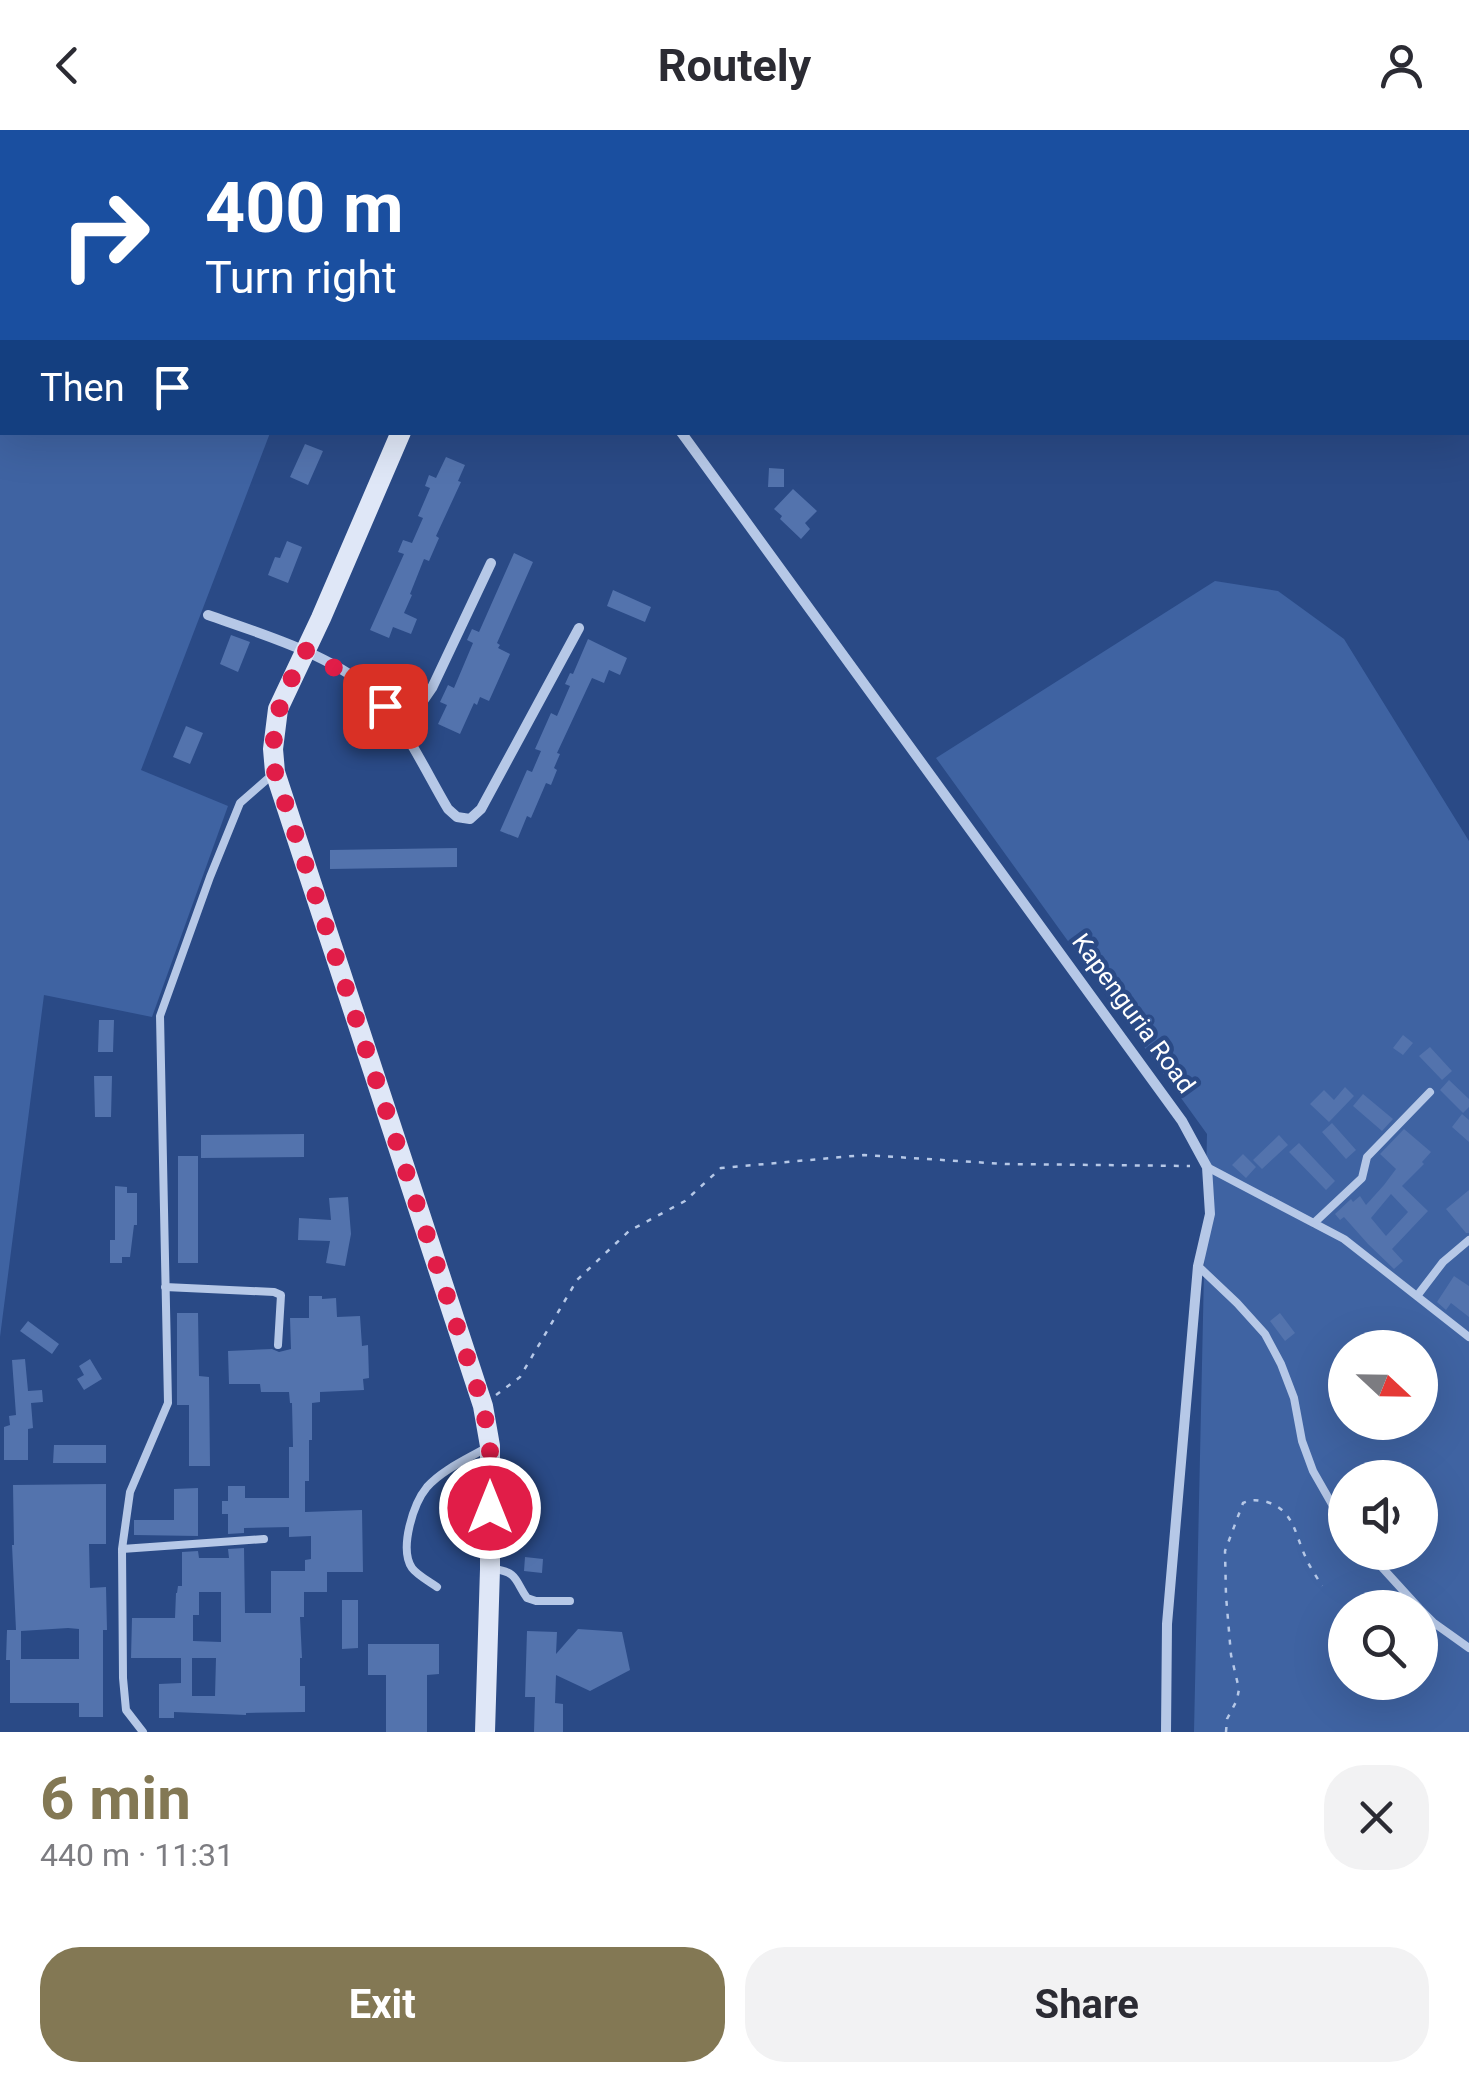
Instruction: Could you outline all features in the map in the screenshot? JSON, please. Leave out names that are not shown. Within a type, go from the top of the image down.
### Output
[{"type":"street","points":[[400,435],[278,708],[272,748],[275,772],[483,1406],[490,1446],[485,1732]]},
{"type":"street","name":"Kapenguria Road","points":[[683,435],[1182,1121],[1207,1166],[1210,1214],[1198,1266],[1167,1624],[1166,1732]]},
{"type":"street","points":[[399,726],[432,688],[491,563]]},
{"type":"street","points":[[208,615],[305,650],[371,690],[399,726],[457,818],[470,818],[481,809],[579,628]]},
{"type":"lane","points":[[143,1732],[126,1710],[122,1549],[130,1492],[168,1403],[160,1016],[240,804],[275,772]]},
{"type":"lane","points":[[1314,1223],[1362,1178],[1367,1157],[1430,1092]]},
{"type":"lane","points":[[1207,1166],[1344,1239],[1469,1336]]},
{"type":"lane","points":[[1418,1296],[1442,1262],[1469,1240]]},
{"type":"lane","points":[[1198,1266],[1265,1334],[1294,1398],[1313,1470],[1328,1497]]},
{"type":"lane","points":[[166,1288],[281,1295],[278,1345]]},
{"type":"lane","points":[[437,1587],[412,1568],[406,1544],[412,1514],[427,1488],[454,1466],[490,1446]]},
{"type":"lane","points":[[122,1549],[264,1539]]},
{"type":"lane","points":[[490,1569],[508,1571],[527,1598],[570,1601]]},
{"type":"lane","points":[[1384,1570],[1403,1590]]},
{"type":"lane","points":[[1438,1626],[1469,1648]]},
{"type":"path","points":[[483,1406],[520,1376],[577,1280],[630,1230],[685,1201],[721,1168],[864,1154],[1005,1164],[1207,1166]]},
{"type":"path","points":[[1226,1732],[1239,1689],[1231,1655],[1225,1551],[1244,1503],[1260,1500],[1284,1511],[1292,1520],[1306,1559],[1322,1586]]},
{"type":"shaded area","points":[[0,435],[269,435],[141,770],[228,806],[152,1017],[44,995],[0,1337]]},
{"type":"shaded area","points":[[1215,581],[1278,591],[1344,639],[1469,841],[1469,1732],[1194,1732],[1207,1134],[936,758]]},
{"type":"building","points":[[305,444],[323,451],[308,485],[290,477]]},
{"type":"building","points":[[446,457],[465,465],[458,481],[461,482],[429,561],[424,559],[410,594],[404,613],[417,619],[411,634],[393,627],[389,638],[370,630],[404,554],[398,552],[403,540],[412,543],[423,518],[418,516],[430,488],[425,486],[429,475],[436,478]]},
{"type":"building","points":[[769,468],[784,469],[784,487],[768,487]]},
{"type":"building","points":[[793,489],[817,511],[805,523],[810,529],[801,539],[774,509]]},
{"type":"building","points":[[287,541],[302,547],[288,583],[268,575]]},
{"type":"building","points":[[514,553],[533,562],[497,643],[498,648],[510,654],[489,701],[480,697],[477,705],[474,703],[460,734],[438,724],[447,705],[440,702],[448,685],[454,688],[473,643],[467,640],[472,629],[479,632]]},
{"type":"building","points":[[613,590],[651,607],[645,622],[607,606]]},
{"type":"building","points":[[231,635],[250,642],[238,672],[220,664]]},
{"type":"building","points":[[588,639],[627,658],[620,675],[609,670],[604,683],[592,678],[557,753],[557,770],[551,785],[546,783],[518,838],[500,831],[527,770],[532,772],[541,751],[535,749],[551,713],[557,716],[570,686],[565,684]]},
{"type":"building","points":[[186,726],[203,733],[190,764],[173,757]]},
{"type":"building","points":[[457,848],[457,867],[330,869],[330,850]]},
{"type":"building","points":[[99,1020],[114,1020],[113,1052],[98,1052]]},
{"type":"building","points":[[1403,1035],[1413,1043],[1403,1055],[1393,1048]]},
{"type":"building","points":[[1430,1047],[1452,1071],[1442,1080],[1419,1056]]},
{"type":"building","points":[[94,1076],[112,1076],[111,1117],[95,1117]]},
{"type":"building","points":[[1449,1080],[1469,1099],[1469,1107],[1463,1113],[1440,1090]]},
{"type":"building","points":[[1345,1087],[1354,1096],[1329,1122],[1310,1104],[1324,1090],[1334,1100]]},
{"type":"building","points":[[1363,1094],[1393,1119],[1382,1131],[1353,1106]]},
{"type":"building","points":[[1462,1114],[1469,1120],[1469,1142],[1452,1127]]},
{"type":"building","points":[[1332,1123],[1356,1150],[1346,1159],[1322,1132]]},
{"type":"building","points":[[1404,1129],[1431,1152],[1402,1186],[1428,1211],[1392,1249],[1403,1261],[1394,1269],[1344,1217],[1340,1220],[1335,1214],[1360,1196],[1366,1205],[1396,1169],[1380,1154]],"holes":[[[1391,1194],[1408,1212],[1386,1236],[1371,1218]]]},
{"type":"building","points":[[304,1134],[304,1157],[201,1158],[201,1135]]},
{"type":"building","points":[[1279,1135],[1288,1145],[1262,1169],[1253,1160]]},
{"type":"building","points":[[1299,1143],[1335,1181],[1326,1190],[1289,1152]]},
{"type":"building","points":[[1243,1154],[1256,1167],[1246,1178],[1232,1165]]},
{"type":"building","points":[[178,1156],[198,1156],[198,1263],[178,1263]]},
{"type":"building","points":[[115,1186],[127,1187],[127,1193],[137,1193],[137,1225],[130,1257],[122,1257],[122,1263],[110,1263],[110,1240],[115,1240]]},
{"type":"building","points":[[1469,1190],[1469,1233],[1466,1233],[1446,1209]]},
{"type":"building","points":[[348,1197],[351,1234],[345,1266],[326,1263],[330,1241],[298,1240],[299,1218],[331,1220],[329,1198]]},
{"type":"building","points":[[1454,1276],[1469,1286],[1469,1317],[1451,1303],[1446,1310],[1437,1302]]},
{"type":"building","points":[[309,1296],[336,1298],[337,1317],[360,1316],[362,1346],[368,1345],[369,1378],[363,1379],[364,1390],[320,1392],[320,1402],[312,1403],[309,1481],[305,1481],[305,1512],[362,1510],[363,1572],[327,1572],[327,1592],[304,1592],[300,1686],[305,1686],[305,1712],[174,1712],[174,1718],[159,1718],[159,1684],[181,1683],[181,1658],[131,1658],[132,1618],[175,1618],[176,1593],[178,1586],[182,1586],[182,1552],[198,1551],[199,1558],[229,1558],[228,1549],[244,1548],[245,1613],[271,1613],[271,1571],[305,1571],[305,1560],[311,1559],[311,1536],[289,1537],[289,1527],[244,1528],[244,1533],[228,1534],[228,1514],[222,1514],[222,1501],[228,1501],[228,1486],[245,1486],[245,1498],[289,1498],[289,1447],[293,1447],[289,1392],[261,1392],[260,1384],[229,1384],[228,1351],[291,1349],[290,1318],[309,1318]],"holes":[[[199,1592],[221,1592],[221,1642],[193,1641],[193,1615],[199,1615]],[[192,1658],[216,1658],[215,1696],[192,1696]]]},
{"type":"building","points":[[177,1313],[198,1313],[199,1376],[209,1377],[210,1466],[189,1466],[189,1405],[177,1405]]},
{"type":"building","points":[[1280,1313],[1295,1333],[1285,1341],[1270,1321]]},
{"type":"building","points":[[28,1321],[59,1344],[52,1354],[20,1331]]},
{"type":"building","points":[[25,1359],[28,1391],[42,1390],[43,1402],[31,1403],[33,1428],[28,1429],[28,1460],[4,1460],[4,1427],[10,1425],[9,1416],[16,1415],[12,1360]]},
{"type":"building","points":[[90,1359],[102,1379],[84,1390],[77,1379],[84,1375],[79,1366]]},
{"type":"building","points":[[54,1445],[106,1445],[106,1463],[53,1463]]},
{"type":"building","points":[[106,1484],[106,1544],[89,1544],[90,1588],[106,1587],[103,1717],[79,1717],[79,1703],[10,1703],[7,1630],[16,1630],[13,1485]],"holes":[[[79,1629],[79,1659],[21,1659],[21,1631]]]},
{"type":"building","points":[[198,1488],[198,1536],[134,1535],[134,1520],[174,1520],[174,1489]]},
{"type":"building","points":[[525,1557],[543,1559],[542,1573],[524,1571]]},
{"type":"building","points":[[342,1600],[358,1600],[358,1648],[342,1649]]},
{"type":"building","points":[[578,1629],[622,1632],[630,1670],[590,1691],[556,1675],[555,1703],[563,1704],[563,1732],[534,1732],[535,1697],[525,1697],[527,1631],[557,1632],[556,1654]]},
{"type":"building","points":[[368,1644],[439,1644],[439,1674],[427,1675],[427,1732],[386,1732],[386,1675],[368,1675]]},
{"type":"route","points":[[385,706],[371,690],[305,650],[278,708],[272,748],[275,772],[483,1406],[490,1446],[490,1508]]}]
